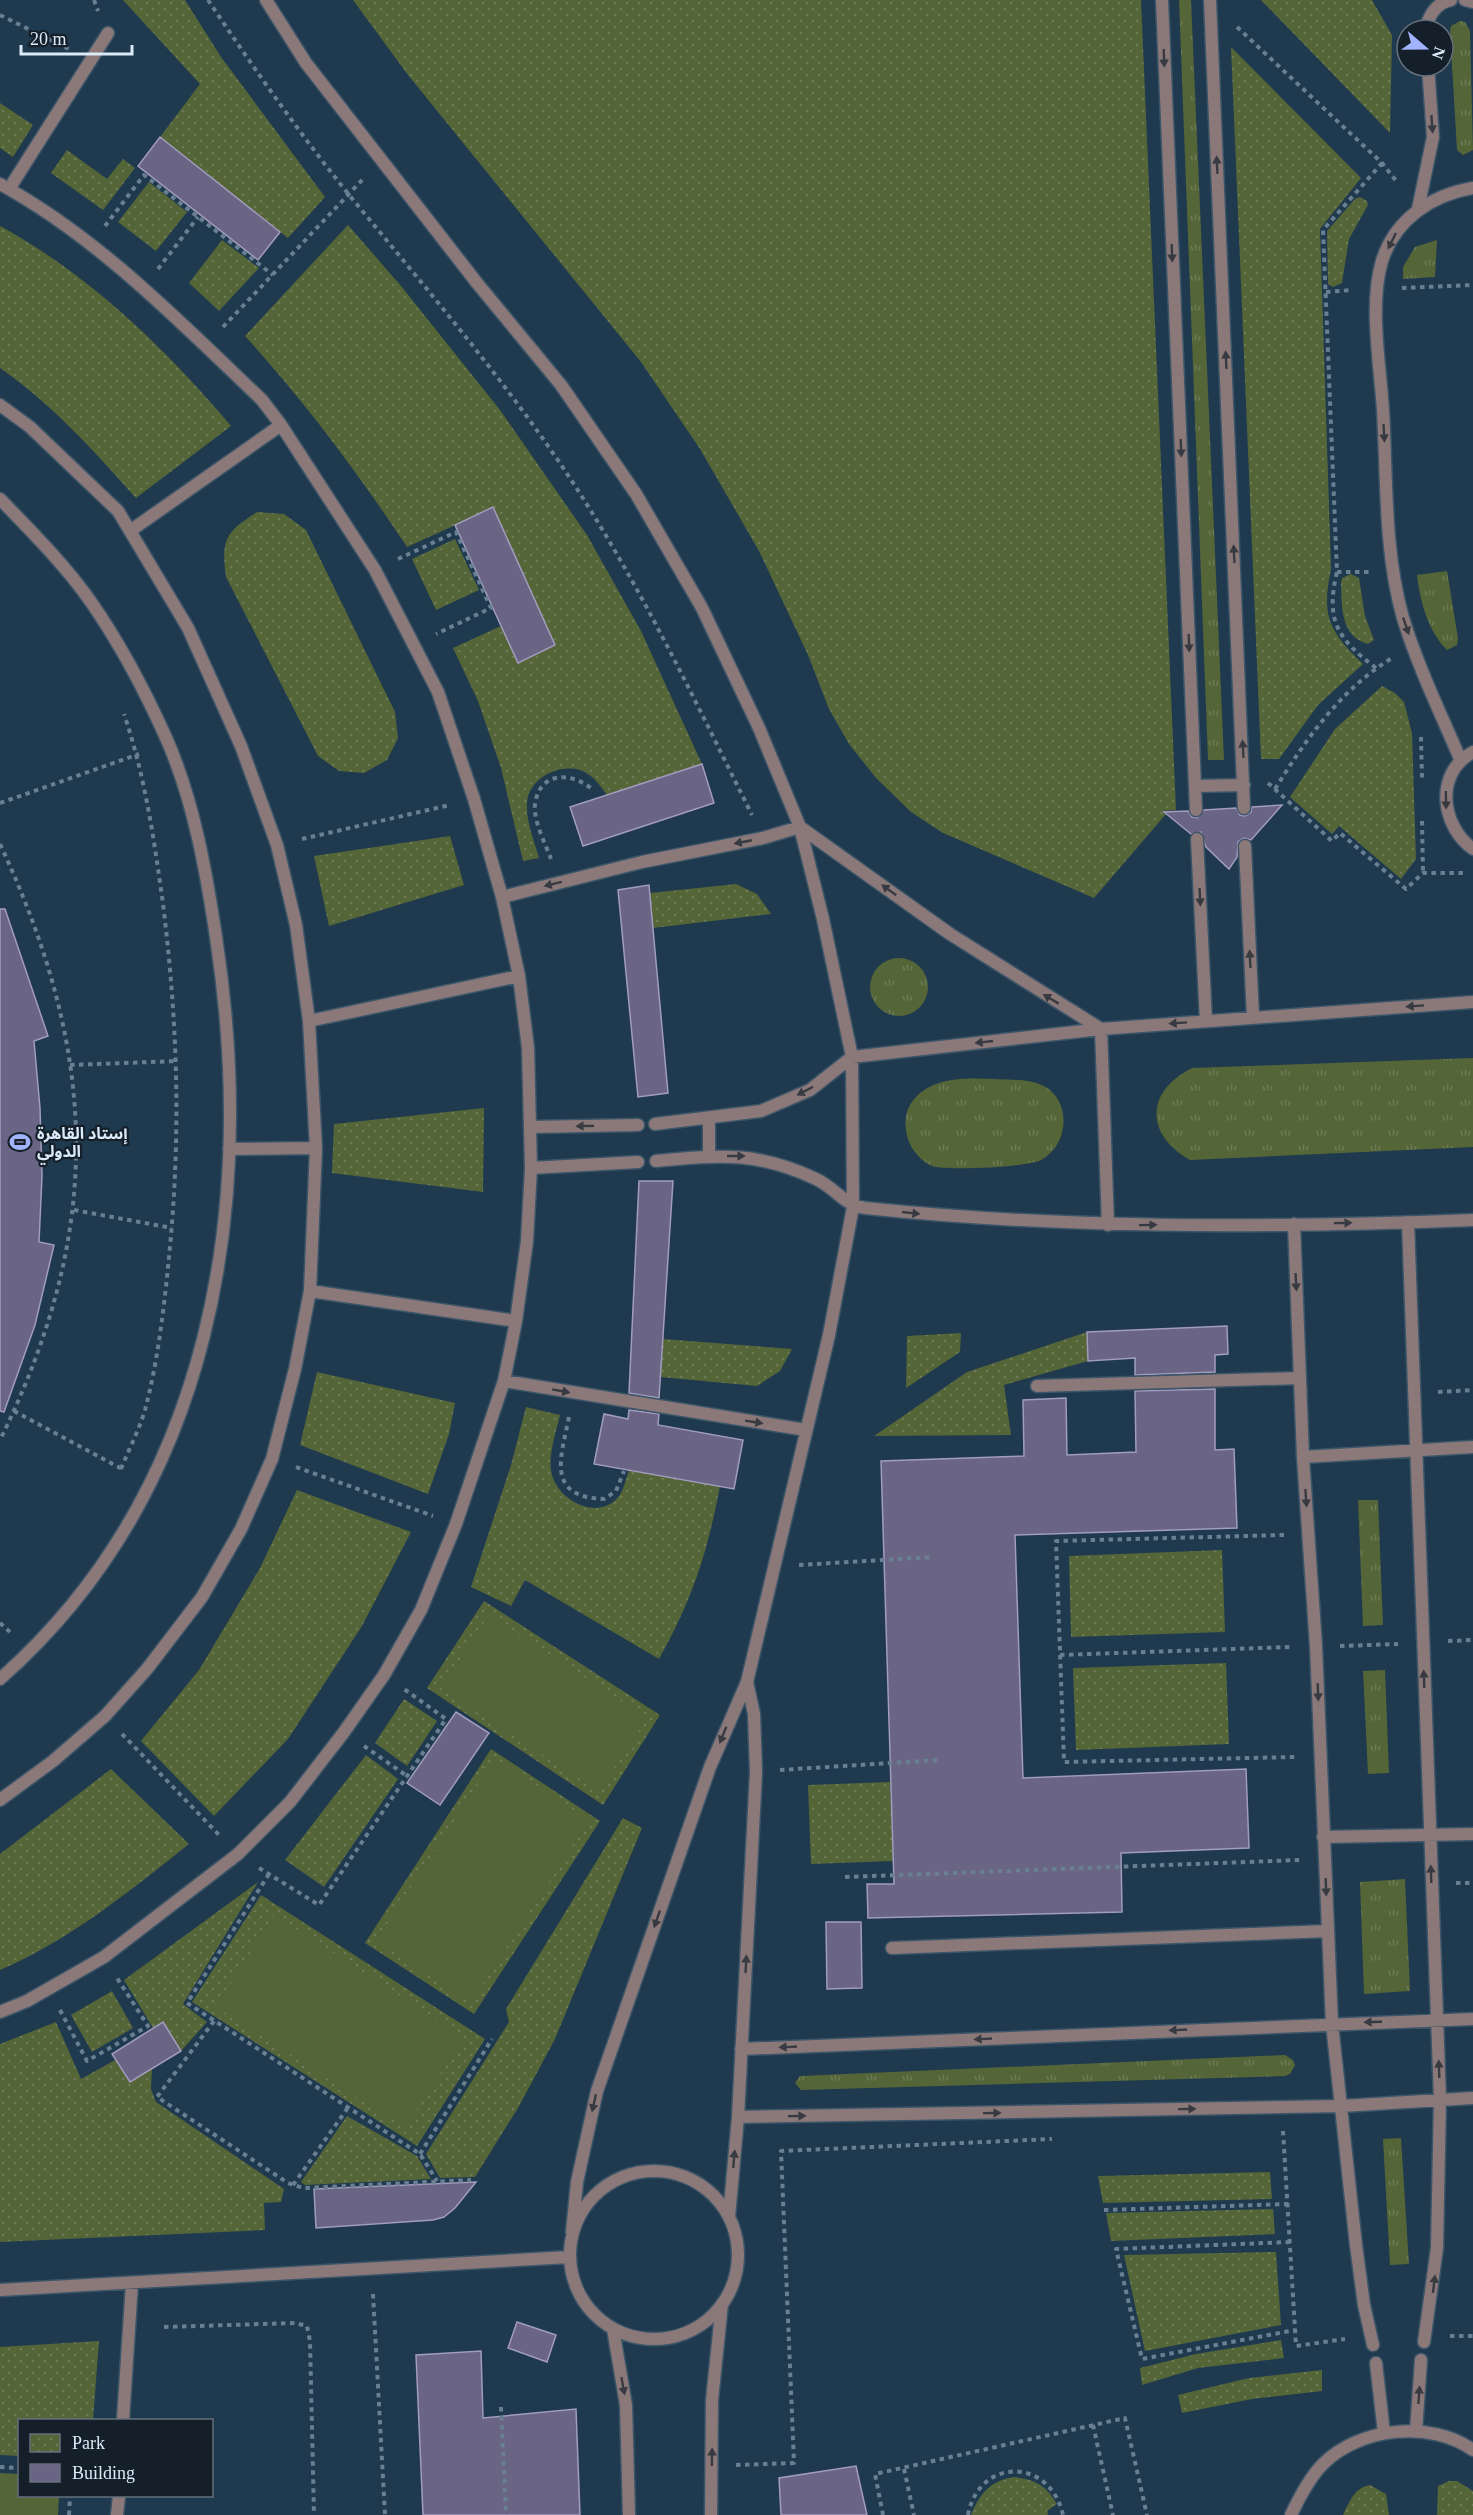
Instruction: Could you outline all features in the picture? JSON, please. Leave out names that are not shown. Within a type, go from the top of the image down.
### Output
[{"type":"lane","points":[[266,0],[306,63],[477,283],[561,385],[636,494],[702,608],[759,728],[800,827],[823,919],[852,1057],[853,1207],[830,1335],[747,1682],[710,1767],[597,2091],[577,2182],[569,2257],[573,2279],[581,2299],[595,2316],[613,2329],[644,2338],[660,2339],[684,2334],[705,2322],[722,2304],[733,2284],[738,2261],[737,2239],[729,2217],[715,2196],[695,2181],[672,2172],[646,2170],[621,2176],[600,2189],[583,2208],[572,2232]]},
{"type":"lane","points":[[1161,0],[1196,810]]},
{"type":"lane","points":[[1429,18],[1436,7],[1450,0]]},
{"type":"lane","points":[[1465,0],[1473,2]]},
{"type":"lane","points":[[1210,1],[1244,763],[1244,808]]},
{"type":"lane","points":[[0,2012],[104,1957],[238,1854],[290,1802],[384,1675],[421,1610],[456,1524],[504,1382],[516,1322],[527,1241],[531,1168],[528,1048],[519,976],[502,897],[474,799],[438,692],[375,570],[281,424],[262,400],[206,346],[90,244],[4,187],[92,60],[108,33]]},
{"type":"lane","points":[[1418,209],[1433,137],[1429,78]]},
{"type":"lane","points":[[1461,761],[1413,645],[1393,572],[1378,304],[1383,260],[1397,230],[1418,209],[1448,194],[1473,188]]},
{"type":"lane","points":[[0,405],[30,427],[118,511],[188,628],[241,746],[277,845],[296,925],[309,1021],[316,1148],[310,1291],[295,1369],[272,1459],[241,1529],[202,1597],[147,1669],[105,1716],[53,1761],[0,1800]]},
{"type":"lane","points":[[130,531],[281,424]]},
{"type":"lane","points":[[0,499],[46,547],[91,602],[128,663],[168,742],[188,802],[206,876],[219,956],[229,1047],[229,1149],[223,1234],[213,1300],[198,1362],[152,1484],[112,1550],[66,1612],[0,1679]]},
{"type":"lane","points":[[1473,752],[1461,761],[1452,774],[1446,790],[1446,807],[1450,823],[1459,837],[1473,849]]},
{"type":"lane","points":[[1195,786],[1244,784]]},
{"type":"lane","points":[[502,897],[642,862],[763,838],[800,827]]},
{"type":"lane","points":[[800,827],[950,934],[1101,1029]]},
{"type":"lane","points":[[1197,839],[1206,1021]]},
{"type":"lane","points":[[1245,846],[1253,1017]]},
{"type":"lane","points":[[309,1021],[519,976]]},
{"type":"lane","points":[[655,1124],[761,1112],[810,1090],[852,1057],[1101,1029],[1473,1002]]},
{"type":"lane","points":[[1101,1029],[1108,1225]]},
{"type":"lane","points":[[708,1119],[709,1156]]},
{"type":"lane","points":[[531,1127],[638,1125]]},
{"type":"lane","points":[[229,1149],[316,1148]]},
{"type":"lane","points":[[656,1161],[709,1156],[748,1156],[787,1165],[822,1182],[853,1207],[962,1218],[1108,1225],[1473,1220]]},
{"type":"lane","points":[[531,1168],[638,1162]]},
{"type":"lane","points":[[1408,1222],[1440,2099],[1437,2248],[1424,2342]]},
{"type":"lane","points":[[1294,1224],[1303,1457],[1317,1646],[1332,2024],[1356,2245],[1371,2340]]},
{"type":"lane","points":[[310,1291],[516,1322]]},
{"type":"lane","points":[[1037,1386],[1300,1378]]},
{"type":"lane","points":[[504,1382],[806,1430]]},
{"type":"lane","points":[[1303,1457],[1473,1447]]},
{"type":"lane","points":[[729,2217],[738,2118],[756,1772],[754,1714],[747,1682]]},
{"type":"lane","points":[[1323,1837],[1473,1834]]},
{"type":"lane","points":[[892,1948],[1328,1931]]},
{"type":"lane","points":[[741,2049],[1473,2019]]},
{"type":"lane","points":[[738,2118],[1342,2106],[1473,2098]]},
{"type":"lane","points":[[0,2290],[569,2257]]},
{"type":"lane","points":[[123,2419],[132,2283]]},
{"type":"lane","points":[[711,2515],[712,2400],[722,2304]]},
{"type":"lane","points":[[613,2329],[626,2405],[629,2515]]},
{"type":"lane","points":[[1416,2431],[1421,2360]]},
{"type":"lane","points":[[1376,2363],[1384,2433]]},
{"type":"lane","points":[[1291,2515],[1323,2464],[1347,2447],[1384,2433],[1416,2431],[1442,2435],[1473,2450]]},
{"type":"lane","points":[[117,2515],[119,2497]]},
{"type":"path","points":[[208,0],[267,88],[349,194],[499,378],[555,455],[610,539],[656,624],[763,838]]},
{"type":"path","points":[[1210,1],[1382,163],[1418,209]]},
{"type":"path","points":[[0,15],[92,60]]},
{"type":"path","points":[[206,346],[381,160]]},
{"type":"path","points":[[1376,668],[1349,646],[1336,624],[1331,594],[1337,572],[1323,230],[1382,163]]},
{"type":"path","points":[[90,244],[144,175],[273,275]]},
{"type":"path","points":[[142,290],[198,217]]},
{"type":"path","points":[[375,570],[456,532],[491,608],[414,644]]},
{"type":"path","points":[[1337,572],[1393,572]]},
{"type":"path","points":[[1366,572],[1368,581]]},
{"type":"path","points":[[1275,789],[1310,733],[1336,703],[1376,668],[1395,657],[1398,666]]},
{"type":"path","points":[[121,705],[138,754],[149,803],[168,944],[177,1061],[178,1138],[164,1303],[145,1411],[121,1469]]},
{"type":"path","points":[[1421,725],[1422,782]]},
{"type":"path","points":[[0,804],[118,761]]},
{"type":"path","points":[[1244,763],[1332,841],[1340,833],[1406,889],[1423,873],[1473,873]]},
{"type":"path","points":[[559,883],[537,820],[535,804],[540,790],[551,779],[567,775],[581,780],[593,790]]},
{"type":"path","points":[[277,845],[474,799]]},
{"type":"path","points":[[1422,816],[1423,873]]},
{"type":"path","points":[[0,844],[22,892],[48,965],[70,1065],[78,1160],[74,1210],[53,1311],[36,1362],[0,1440]]},
{"type":"path","points":[[70,1065],[177,1061]]},
{"type":"path","points":[[74,1210],[172,1228]]},
{"type":"path","points":[[1414,1393],[1473,1390]]},
{"type":"path","points":[[574,1394],[560,1461],[561,1475],[567,1487],[578,1495],[604,1499],[616,1491],[624,1471]]},
{"type":"path","points":[[14,1412],[105,1460]]},
{"type":"path","points":[[272,1459],[456,1524]]},
{"type":"path","points":[[1309,1534],[1056,1541],[1064,1762],[1320,1756]]},
{"type":"path","points":[[774,1567],[932,1557]]},
{"type":"path","points":[[0,1623],[5,1627]]},
{"type":"path","points":[[1060,1655],[1473,1640]]},
{"type":"path","points":[[344,1732],[407,1776]]},
{"type":"path","points":[[756,1772],[938,1760]]},
{"type":"path","points":[[845,1877],[1325,1859]]},
{"type":"path","points":[[269,1874],[187,2003],[347,2109],[420,2154],[437,2181]]},
{"type":"path","points":[[49,1988],[87,2061],[147,2026],[104,1957]]},
{"type":"path","points":[[214,2021],[157,2097],[293,2185],[303,2188],[471,2180]]},
{"type":"path","points":[[420,2154],[492,2039]]},
{"type":"path","points":[[293,2185],[347,2109]]},
{"type":"path","points":[[1271,2130],[1283,2129],[1296,2346],[1371,2340]]},
{"type":"path","points":[[711,2465],[794,2463],[781,2151],[1056,2139]]},
{"type":"path","points":[[1104,2210],[1288,2204]]},
{"type":"path","points":[[1290,2242],[1116,2249],[1142,2359],[1295,2330]]},
{"type":"path","points":[[371,2269],[385,2515]]},
{"type":"path","points":[[164,2327],[295,2323],[307,2326],[310,2341],[314,2515]]},
{"type":"path","points":[[501,2407],[506,2515]]},
{"type":"path","points":[[883,2515],[874,2474],[1125,2418],[1147,2515]]},
{"type":"path","points":[[1093,2425],[1113,2515]]},
{"type":"path","points":[[0,2467],[18,2468]]},
{"type":"path","points":[[904,2468],[914,2515]]},
{"type":"path","points":[[968,2515],[970,2503],[978,2488],[992,2478],[1007,2472],[1023,2472],[1039,2477],[1052,2487],[1063,2515]]},
{"type":"path","points":[[69,2515],[70,2497]]},
{"type":"green space","points":[[123,0],[185,0],[221,57],[325,197],[288,238],[160,137],[200,84]]},
{"type":"green space","points":[[353,0],[1141,0],[1176,810],[1162,811],[1166,814],[1094,898],[943,833],[911,812],[876,778],[849,744],[829,709],[808,655],[759,551],[700,449],[641,362],[408,75]]},
{"type":"green space","points":[[1179,0],[1191,0],[1224,760],[1208,760]]},
{"type":"green space","points":[[1261,0],[1372,0],[1392,35],[1390,133]]},
{"type":"green space","points":[[1460,21],[1465,22],[1470,31],[1473,150],[1463,155],[1457,150],[1453,78],[1455,78],[1455,24]]},
{"type":"green space","points":[[1231,47],[1361,178],[1320,229],[1331,569],[1327,599],[1328,611],[1335,632],[1363,664],[1318,705],[1279,759],[1261,759]]},
{"type":"green space","points":[[0,103],[33,125],[13,157],[0,148]]},
{"type":"green space","points":[[67,150],[107,179],[123,159],[135,168],[103,210],[51,173]]},
{"type":"green space","points":[[149,182],[187,212],[156,251],[118,222]]},
{"type":"green space","points":[[1360,197],[1367,201],[1368,205],[1349,239],[1342,283],[1333,287],[1328,284],[1327,231],[1355,199]]},
{"type":"green space","points":[[348,225],[401,286],[500,410],[587,535],[641,631],[702,764],[607,795],[592,777],[580,770],[563,769],[546,775],[533,786],[527,803],[529,824],[539,858],[523,861],[501,768],[478,701],[453,648],[501,626],[518,663],[555,645],[493,508],[407,547],[330,439],[289,386],[245,336]]},
{"type":"green space","points":[[0,226],[65,267],[125,316],[180,369],[231,426],[136,498],[55,413],[0,368]]},
{"type":"green space","points":[[222,240],[259,268],[219,311],[189,283]]},
{"type":"green space","points":[[1437,240],[1435,277],[1403,279],[1403,267],[1415,247]]},
{"type":"green space","points":[[257,512],[284,514],[306,530],[395,712],[398,738],[387,760],[364,773],[339,771],[318,756],[226,577],[224,554],[228,538],[238,525]]},
{"type":"green space","points":[[455,539],[479,590],[436,610],[412,559]]},
{"type":"green space","points":[[1447,571],[1458,638],[1457,645],[1447,650],[1435,634],[1426,615],[1417,575]]},
{"type":"green space","points":[[1351,574],[1359,578],[1365,616],[1374,640],[1368,644],[1352,634],[1344,619],[1341,583],[1342,578]]},
{"type":"green space","points":[[1382,686],[1395,693],[1404,702],[1412,733],[1416,859],[1401,879],[1339,826],[1332,834],[1290,797],[1335,729]]},
{"type":"green space","points":[[450,836],[464,885],[329,926],[314,856]]},
{"type":"green space","points":[[736,884],[757,894],[771,914],[653,928],[650,893]]},
{"type":"green space","points":[[899,958],[910,960],[920,966],[926,976],[928,987],[926,998],[920,1008],[910,1014],[899,1016],[888,1014],[878,1008],[872,998],[870,987],[872,976],[878,966],[888,960]]},
{"type":"green space","points":[[1473,1058],[1473,1147],[1190,1160],[1175,1150],[1164,1138],[1158,1126],[1159,1100],[1166,1088],[1177,1077],[1192,1068]]},
{"type":"green space","points":[[957,1080],[1020,1080],[1047,1088],[1057,1098],[1061,1107],[1063,1127],[1061,1137],[1056,1146],[1041,1160],[1005,1166],[940,1167],[932,1166],[916,1154],[906,1131],[907,1113],[917,1096],[928,1088],[942,1082]]},
{"type":"green space","points":[[484,1108],[483,1192],[332,1173],[334,1124]]},
{"type":"green space","points":[[1087,1332],[1088,1361],[1004,1385],[1011,1435],[874,1436],[967,1372]]},
{"type":"green space","points":[[961,1333],[960,1352],[906,1388],[907,1336]]},
{"type":"green space","points":[[663,1339],[792,1349],[780,1371],[757,1386],[660,1377]]},
{"type":"green space","points":[[317,1372],[455,1403],[449,1434],[428,1494],[300,1445]]},
{"type":"green space","points":[[526,1407],[560,1415],[551,1453],[552,1475],[563,1493],[581,1505],[591,1508],[611,1504],[621,1493],[629,1470],[720,1486],[704,1555],[690,1595],[659,1659],[525,1580],[511,1606],[471,1587],[511,1465]]},
{"type":"green space","points":[[297,1490],[411,1532],[362,1626],[288,1739],[214,1816],[141,1741],[199,1670],[260,1568]]},
{"type":"green space","points":[[1358,1500],[1378,1500],[1383,1625],[1363,1626]]},
{"type":"green space","points":[[1222,1550],[1225,1632],[1071,1637],[1069,1556]]},
{"type":"green space","points":[[484,1601],[660,1715],[603,1805],[427,1688]]},
{"type":"green space","points":[[489,1615],[647,1718],[599,1791],[441,1689]]},
{"type":"green space","points":[[1226,1663],[1229,1744],[1076,1750],[1073,1668]]},
{"type":"green space","points":[[1385,1670],[1389,1773],[1368,1774],[1363,1671]]},
{"type":"green space","points":[[404,1699],[437,1721],[407,1766],[375,1743]]},
{"type":"green space","points":[[491,1749],[600,1821],[474,2014],[365,1943]]},
{"type":"green space","points":[[366,1755],[398,1779],[324,1887],[285,1860]]},
{"type":"green space","points":[[495,1758],[589,1820],[470,2003],[376,1941]]},
{"type":"green space","points":[[111,1769],[189,1844],[122,1897],[75,1929],[26,1958],[0,1970],[0,1854]]},
{"type":"green space","points":[[890,1782],[893,1861],[811,1864],[808,1785]]},
{"type":"green space","points":[[623,1818],[642,1828],[555,2039],[518,2108],[475,2177],[440,2178],[426,2154],[509,2022],[506,2009]]},
{"type":"green space","points":[[1405,1879],[1410,1991],[1364,1994],[1360,1882]]},
{"type":"green space","points":[[258,1882],[183,2004],[207,2022],[181,2051],[163,2022],[153,2028],[124,1980]]},
{"type":"green space","points":[[261,1895],[485,2039],[417,2146],[192,2002]]},
{"type":"green space","points":[[274,1915],[464,2037],[405,2128],[216,2007]]},
{"type":"green space","points":[[112,1991],[133,2028],[92,2052],[71,2015]]},
{"type":"green space","points":[[56,2022],[81,2079],[115,2060],[130,2082],[152,2069],[151,2089],[156,2102],[284,2189],[281,2202],[264,2203],[265,2230],[0,2242],[0,2044]]},
{"type":"green space","points":[[1285,2055],[1293,2060],[1295,2065],[1290,2074],[1285,2076],[801,2090],[795,2083],[800,2076]]},
{"type":"green space","points":[[347,2116],[417,2156],[431,2179],[305,2185],[301,2182]]},
{"type":"green space","points":[[1401,2138],[1409,2264],[1390,2265],[1383,2139]]},
{"type":"green space","points":[[1270,2172],[1272,2199],[1103,2203],[1098,2176]]},
{"type":"green space","points":[[1273,2209],[1275,2234],[1111,2241],[1106,2213]]},
{"type":"green space","points":[[1276,2252],[1281,2325],[1145,2351],[1124,2255]]},
{"type":"green space","points":[[1281,2340],[1284,2358],[1198,2368],[1142,2385],[1140,2368],[1196,2354]]},
{"type":"green space","points":[[99,2341],[93,2419],[18,2419],[18,2456],[0,2455],[0,2347]]},
{"type":"green space","points":[[1322,2370],[1322,2391],[1252,2399],[1182,2413],[1178,2395],[1249,2378]]},
{"type":"green space","points":[[0,2473],[18,2474],[18,2497],[59,2497],[58,2515],[0,2515]]},
{"type":"green space","points":[[1015,2477],[1035,2482],[1049,2492],[1057,2504],[1047,2511],[1048,2515],[971,2515],[978,2500],[987,2489],[999,2481]]},
{"type":"green space","points":[[1449,2481],[1457,2481],[1473,2491],[1473,2515],[1437,2515],[1438,2486]]},
{"type":"green space","points":[[1370,2485],[1386,2494],[1389,2515],[1343,2515],[1356,2492]]},
{"type":"building","points":[[160,137],[280,232],[258,260],[138,166]]},
{"type":"building","points":[[493,507],[555,645],[518,663],[455,525]]},
{"type":"building","points":[[702,764],[714,803],[583,846],[570,807]]},
{"type":"building","points":[[1282,805],[1251,840],[1244,838],[1238,842],[1237,857],[1229,869],[1206,847],[1201,832],[1191,834],[1164,812],[1188,811],[1192,817],[1197,818],[1204,810],[1236,808],[1240,815],[1245,816],[1251,812],[1252,807]]},
{"type":"building","points":[[649,885],[668,1093],[638,1097],[618,890]]},
{"type":"building","name":"إستاد القاهرة الدولي","points":[[0,909],[5,909],[48,1036],[34,1041],[40,1108],[42,1176],[39,1242],[54,1245],[35,1325],[4,1412],[0,1411]]},
{"type":"building","points":[[639,1181],[673,1181],[659,1398],[629,1393]]},
{"type":"building","points":[[1227,1326],[1228,1354],[1215,1355],[1215,1372],[1135,1375],[1135,1358],[1088,1361],[1087,1332]]},
{"type":"building","points":[[1215,1389],[1215,1450],[1234,1449],[1237,1528],[1015,1535],[1023,1778],[1246,1769],[1249,1848],[1121,1853],[1122,1912],[868,1918],[867,1884],[894,1884],[881,1461],[1024,1456],[1023,1400],[1066,1398],[1067,1455],[1136,1452],[1135,1391]]},
{"type":"building","points":[[629,1410],[659,1414],[658,1425],[743,1440],[734,1489],[594,1464],[604,1414],[628,1419]]},
{"type":"building","points":[[456,1712],[489,1733],[440,1805],[407,1783]]},
{"type":"building","points":[[826,1922],[861,1922],[862,1988],[827,1989]]},
{"type":"building","points":[[163,2022],[181,2051],[130,2082],[112,2054]]},
{"type":"building","points":[[476,2182],[455,2208],[444,2217],[433,2220],[316,2228],[314,2189]]},
{"type":"building","points":[[517,2322],[556,2335],[547,2362],[508,2348]]},
{"type":"building","points":[[481,2351],[483,2418],[576,2409],[580,2515],[423,2515],[416,2355]]},
{"type":"building","points":[[856,2466],[867,2515],[781,2515],[779,2478]]},
{"type":"place","name":"إستاد القاهرة الدولي","points":[[20,1142]]}]
